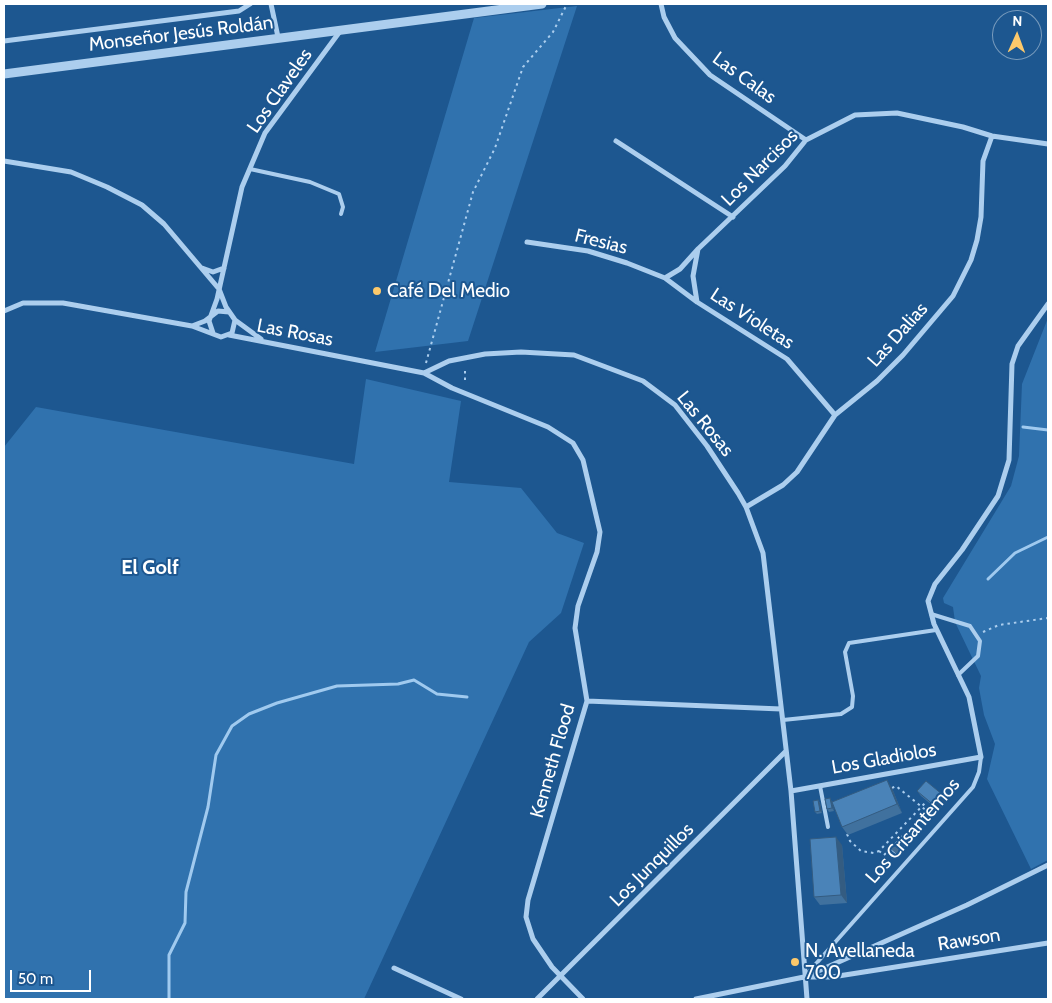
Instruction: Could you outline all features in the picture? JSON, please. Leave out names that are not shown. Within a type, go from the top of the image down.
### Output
[{"type":"street","points":[[4,41],[239,11],[250,4]]},
{"type":"street","points":[[271,4],[278,37]]},
{"type":"street","name":"Monseñor Jesús Roldán","points":[[4,74],[542,4]]},
{"type":"street","name":"Las Calas","points":[[661,4],[664,17],[674,38],[710,75],[806,140]]},
{"type":"street","name":"Los Claveles","points":[[211,317],[242,187],[265,133],[342,29]]},
{"type":"street","name":"Los Narcisos","points":[[665,278],[680,269],[698,249],[785,166],[806,140],[855,115],[897,113],[963,127],[992,136],[1048,144]]},
{"type":"street","name":"Las Dalias","points":[[746,507],[783,486],[797,472],[835,415],[877,381],[903,355],[953,296],[963,278],[977,240],[981,217],[983,161],[992,136]]},
{"type":"street","points":[[616,141],[733,217]]},
{"type":"street","points":[[4,161],[71,172],[107,187],[133,201],[164,224],[219,289],[235,320],[266,342]]},
{"type":"street","name":"Fresias","points":[[527,242],[588,251],[627,263],[665,278]]},
{"type":"street","points":[[697,302],[693,276],[698,249]]},
{"type":"street","points":[[201,268],[213,272],[224,268]]},
{"type":"street","name":"Las Violetas","points":[[665,278],[697,302],[787,359],[835,415]]},
{"type":"street","points":[[4,311],[23,303],[63,303],[192,326],[221,337],[229,335],[235,329],[235,320]]},
{"type":"street","name":"Los Crisantemos","points":[[981,757],[969,697],[936,630],[928,601],[935,584],[962,550],[998,496],[1009,460],[1012,364],[1018,346],[1048,304]]},
{"type":"street","points":[[192,326],[211,317],[218,311],[230,313]]},
{"type":"street","points":[[211,317],[210,326],[213,333]]},
{"type":"street","name":"Las Rosas","points":[[229,335],[424,373],[449,361],[485,354],[521,352],[574,355],[643,381],[675,405],[707,446],[746,507],[763,552],[791,791],[807,999]]},
{"type":"street","name":"Kenneth Flood","points":[[424,373],[452,388],[548,427],[572,443],[583,460],[600,532],[597,552],[578,606],[575,628],[587,701],[527,908],[526,918],[533,939],[552,967],[583,999]]},
{"type":"street","points":[[587,701],[782,709]]},
{"type":"street","name":"Los Junquillos","points":[[538,999],[786,751]]},
{"type":"street","name":"Los Gladiolos","points":[[791,791],[981,757]]},
{"type":"street","points":[[696,999],[804,977],[967,905],[1048,865]]},
{"type":"street","name":"Rawson","points":[[804,977],[832,977],[1048,943]]},
{"type":"street","points":[[394,968],[461,999]]},
{"type":"lane","points":[[250,169],[310,182],[339,194],[343,207],[341,214]]},
{"type":"lane","points":[[931,614],[970,626],[980,641],[978,656],[958,675]]},
{"type":"lane","points":[[783,720],[841,714],[852,707],[853,696],[845,652],[848,642],[936,630]]},
{"type":"lane","name":"Los Crisantemos","points":[[804,977],[973,787],[979,772],[981,757]]},
{"type":"lane","points":[[820,786],[828,827]]},
{"type":"path","points":[[424,373],[473,192],[495,148],[522,67],[553,32],[567,4]]},
{"type":"path","points":[[465,368],[465,380]]},
{"type":"path","points":[[976,635],[999,625],[1048,618]]},
{"type":"path","points":[[892,788],[896,786],[934,816]]},
{"type":"path","points":[[845,828],[850,841],[861,851],[874,853],[879,851],[927,801]]},
{"type":"path","points":[[926,810],[931,805]]},
{"type":"path","points":[[879,851],[884,855],[890,849]]},
{"type":"shaded area","points":[[577,6],[468,341],[375,352],[474,18]]},
{"type":"shaded area","points":[[1048,318],[1048,860],[1031,869],[987,779],[995,744],[984,715],[979,688],[981,676],[955,622],[953,607],[944,603],[943,598],[1011,486],[1019,456],[1022,384]]},
{"type":"shaded area","points":[[366,379],[461,401],[449,482],[521,488],[557,533],[584,543],[561,613],[529,642],[364,999],[4,999],[4,447],[36,407],[354,464]]},
{"type":"shaded area","points":[[902,836],[909,842],[897,855],[890,849]]},
{"type":"building","points":[[887,780],[897,804],[842,827],[832,802]]},
{"type":"building","points":[[926,781],[943,795],[935,806],[917,791]]},
{"type":"building","points":[[830,798],[832,808],[827,809],[825,799]]},
{"type":"building","points":[[818,800],[820,811],[815,812],[813,801]]},
{"type":"building","points":[[836,837],[841,895],[814,897],[810,839]]},
{"type":"waterway","points":[[1023,427],[1048,430]]},
{"type":"waterway","points":[[988,579],[1015,553],[1048,537]]},
{"type":"waterway","points":[[169,999],[169,955],[185,923],[186,892],[208,807],[216,755],[232,726],[249,714],[277,703],[337,686],[398,684],[414,680],[437,694],[467,697]]},
{"type":"place","name":"Café Del Medio","points":[[377,291]]},
{"type":"place","name":"N. Avellaneda 700","points":[[795,962]]},
{"type":"district","name":"El Golf","points":[[150,568]]}]
